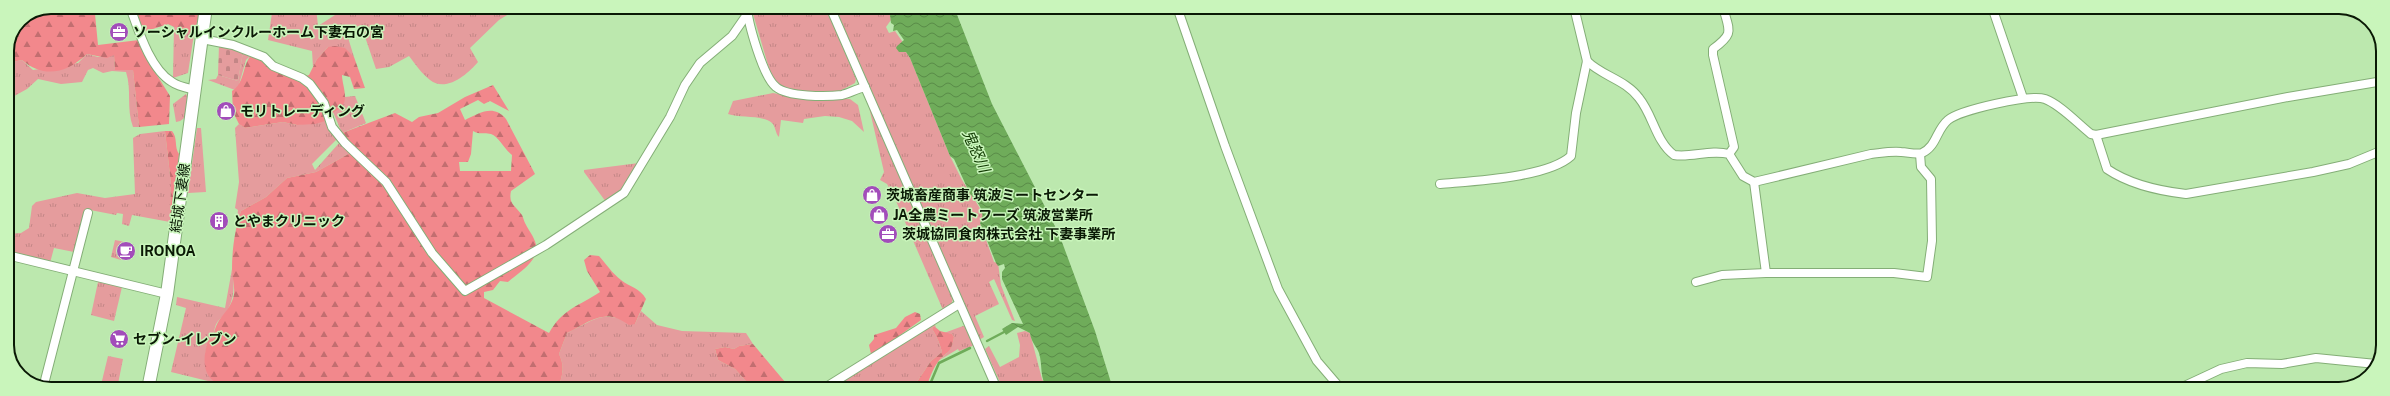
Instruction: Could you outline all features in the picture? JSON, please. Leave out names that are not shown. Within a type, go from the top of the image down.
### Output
[{"type":"main road","name":"結城下妻線","points":[[149,382],[167,294],[196,90],[205,14]]},
{"type":"street","points":[[133,14],[149,54],[157,66],[170,81],[196,90]]},
{"type":"street","points":[[202,39],[233,45],[264,57],[273,66],[302,78],[310,84],[324,103],[332,127],[345,143],[386,182],[432,253],[465,292],[546,245],[624,193],[670,117],[685,85],[700,63],[732,36],[745,14]]},
{"type":"street","points":[[748,14],[766,73],[775,87],[792,94],[822,96],[842,95],[865,87]]},
{"type":"street","points":[[833,14],[994,382]]},
{"type":"street","points":[[1179,14],[1225,146],[1278,289],[1317,361],[1335,382]]},
{"type":"street","points":[[1440,184],[1513,176],[1563,163],[1571,156],[1576,113],[1587,61],[1576,14]]},
{"type":"street","points":[[1726,14],[1730,32],[1727,39],[1713,49],[1713,55],[1734,147],[1729,154]]},
{"type":"street","points":[[1994,14],[2023,98]]},
{"type":"street","points":[[1587,61],[1602,74],[1626,85],[1639,97],[1665,146],[1674,155],[1690,156],[1715,152],[1729,154],[1743,176],[1754,182],[1871,154],[1887,152],[1920,154],[1933,146],[1940,130],[1950,119],[2023,98],[2034,97],[2051,102],[2091,134],[2096,135],[2288,97],[2376,82]]},
{"type":"street","points":[[2096,135],[2107,169],[2144,185],[2168,192],[2186,194],[2313,172],[2349,164],[2376,153]]},
{"type":"street","points":[[1696,282],[1722,275],[1766,273],[1894,273],[1927,277],[1932,241],[1931,178],[1922,167],[1920,154]]},
{"type":"street","points":[[1754,182],[1766,273]]},
{"type":"street","points":[[45,382],[88,213]]},
{"type":"street","points":[[14,256],[73,272],[167,294]]},
{"type":"street","points":[[834,382],[959,304]]},
{"type":"street","points":[[2194,382],[2221,370],[2247,363],[2282,364],[2316,358],[2371,363]]},
{"type":"green space","points":[[51,14],[95,14],[98,45],[139,40],[145,56],[170,96],[169,124],[139,127],[133,70],[115,70],[114,55],[107,58],[87,54],[72,66],[55,71],[39,70],[22,60],[14,62],[15,44],[20,30],[30,20]]},
{"type":"green space","points":[[136,14],[199,14],[194,34],[168,24],[143,32]]},
{"type":"green space","points":[[185,14],[199,14],[194,34],[188,73],[173,78],[174,27],[168,24],[143,32]]},
{"type":"green space","points":[[272,14],[317,14],[318,26],[334,14],[509,14],[499,20],[470,48],[478,62],[474,67],[456,80],[443,84],[436,83],[427,78],[409,56],[389,67],[376,69],[361,25],[346,31],[354,57],[340,48],[328,47],[317,59],[313,67],[312,51],[268,40]]},
{"type":"green space","points":[[753,14],[829,14],[856,79],[855,83],[838,92],[803,92],[781,86],[771,75]]},
{"type":"green space","points":[[838,14],[890,14],[891,20],[886,27],[889,33],[895,31],[902,41],[903,51],[906,52],[910,58],[950,156],[962,180],[981,210],[983,216],[980,223],[994,262],[998,263],[1001,285],[1015,321],[1012,320],[994,279],[989,282],[999,304],[975,316],[984,337],[979,340]]},
{"type":"green space","points":[[219,45],[243,52],[238,81],[218,75]]},
{"type":"green space","points":[[335,46],[345,48],[354,57],[365,88],[354,89],[350,77],[342,75],[345,101],[343,105],[326,117],[325,121],[315,124],[297,125],[283,122],[245,128],[239,124],[233,112],[232,91],[239,84],[248,59],[251,55],[296,79],[309,75],[317,59],[328,47]]},
{"type":"green space","points":[[243,52],[251,55],[246,60],[238,88],[235,90],[208,80],[216,79],[218,75],[238,81]]},
{"type":"green space","points":[[87,54],[98,57],[114,54],[115,70],[133,70],[139,127],[133,127],[131,120],[129,86],[126,72],[112,71],[103,73],[93,68],[88,70],[82,82],[61,84],[38,79],[27,89],[14,96],[14,62],[22,60],[33,70],[78,63]]},
{"type":"green space","points":[[493,85],[509,111],[490,101],[484,104],[478,100],[460,109],[465,120],[486,111],[501,114],[506,119],[535,174],[511,191],[510,195],[513,204],[522,215],[535,240],[536,249],[533,259],[508,282],[500,281],[493,290],[484,292],[484,298],[549,333],[565,313],[600,292],[587,271],[584,260],[590,255],[599,256],[618,278],[644,295],[646,299],[635,324],[629,325],[613,317],[605,316],[591,320],[567,333],[559,354],[563,367],[560,382],[214,382],[206,371],[205,353],[208,340],[214,338],[217,325],[230,306],[234,294],[232,269],[233,254],[241,211],[266,197],[287,178],[316,172],[352,152],[342,133],[395,113],[412,122],[419,117],[438,113],[465,97]],"holes":[[[473,131],[491,134],[494,136],[512,155],[511,171],[460,171],[459,162],[468,162],[471,154]]]},
{"type":"green space","points":[[773,93],[800,98],[850,99],[858,105],[864,132],[852,121],[839,117],[825,116],[804,119],[803,123],[781,120],[779,137],[772,123],[768,120],[728,114],[733,101]]},
{"type":"green space","points":[[186,94],[189,102],[188,111],[180,121],[176,122],[173,104]]},
{"type":"green space","points":[[355,96],[366,123],[342,133],[333,112],[336,111],[344,97]]},
{"type":"green space","points":[[869,107],[953,299],[951,305],[943,310],[896,201],[887,184],[880,180],[884,172]]},
{"type":"green space","points":[[327,119],[338,138],[312,164],[315,170],[340,142],[352,152],[316,172],[287,178],[266,197],[241,211],[236,226],[238,210],[235,208],[239,182],[235,128],[239,124],[245,128],[283,122],[297,125]]},
{"type":"green space","points":[[197,128],[201,128],[206,192],[188,193]]},
{"type":"green space","points":[[165,131],[171,184],[170,222],[132,215],[129,226],[122,224],[123,214],[117,213],[116,215],[85,209],[74,252],[54,248],[50,263],[14,254],[14,234],[21,233],[29,228],[32,206],[36,202],[77,193],[105,198],[135,194],[133,138],[140,134]]},
{"type":"green space","points":[[165,131],[172,131],[174,134],[179,154],[174,211],[170,213],[171,184]]},
{"type":"green space","points":[[639,163],[620,191],[606,202],[584,172],[584,170]]},
{"type":"green space","points":[[115,240],[125,242],[121,260],[111,257]]},
{"type":"green space","points":[[232,269],[234,289],[231,302],[226,312],[215,326],[214,338],[208,340],[206,349],[205,357],[207,367],[216,382],[208,382],[171,372],[186,308],[176,305],[177,297],[225,308]]},
{"type":"green space","points":[[98,282],[122,287],[114,321],[91,315]]},
{"type":"green space","points":[[641,311],[657,325],[682,331],[746,333],[753,344],[739,346],[734,349],[725,347],[715,349],[718,360],[735,369],[747,382],[560,382],[563,367],[559,354],[567,333],[593,320],[607,317],[614,317],[635,324]]},
{"type":"green space","points":[[915,312],[920,314],[921,320],[874,354],[871,354],[869,345],[874,339],[874,335],[896,328],[905,317]]},
{"type":"green space","points":[[934,323],[936,327],[934,326],[932,329],[942,352],[931,361],[917,382],[838,382]]},
{"type":"green space","points":[[934,326],[940,331],[952,334],[954,337],[953,343],[950,350],[936,365],[928,382],[917,382],[931,361],[942,352],[932,329]]},
{"type":"green space","points":[[963,326],[967,327],[975,345],[959,351],[958,349],[938,361],[949,350],[954,337],[952,334],[944,333]]},
{"type":"green space","points":[[1025,331],[1030,333],[1044,382],[1000,382],[985,349],[989,346],[1000,367],[1019,357],[1020,345],[1017,333]]},
{"type":"green space","points":[[753,344],[785,382],[747,382],[735,369],[718,360],[715,349],[725,347],[734,349],[739,346]]},
{"type":"green space","points":[[108,356],[123,359],[118,382],[102,382]]},
{"type":"water","name":"鬼怒川","points":[[890,14],[957,14],[992,104],[1059,234],[1095,331],[1111,382],[1044,382],[1039,353],[1030,333],[1018,327],[1006,335],[1002,329],[1012,323],[1023,324],[1002,279],[1002,272],[1005,268],[1004,264],[998,266],[996,263],[980,223],[982,219],[982,211],[976,200],[970,194],[954,159],[950,156],[910,58],[906,52],[899,52],[896,48],[904,40],[897,30],[893,31],[894,25],[891,23]]},
{"type":"waterway","points":[[987,341],[1006,331]]},
{"type":"waterway","points":[[931,382],[939,363],[970,348]]},
{"type":"place","name":"ソーシャルインクルーホーム下妻石の宮","points":[[119,32]]},
{"type":"place","name":"モリトレーディング","points":[[226,111]]},
{"type":"place","name":"茨城畜産商事 筑波ミートセンター","points":[[872,195]]},
{"type":"place","name":"JA全農ミートフーズ 筑波営業所","points":[[879,215]]},
{"type":"place","name":"とやまクリニック","points":[[219,221]]},
{"type":"place","name":"茨城協同食肉株式会社 下妻事業所","points":[[888,234]]},
{"type":"place","name":"IRONOA","points":[[126,251]]},
{"type":"place","name":"セブン-イレブン","points":[[119,339]]}]
